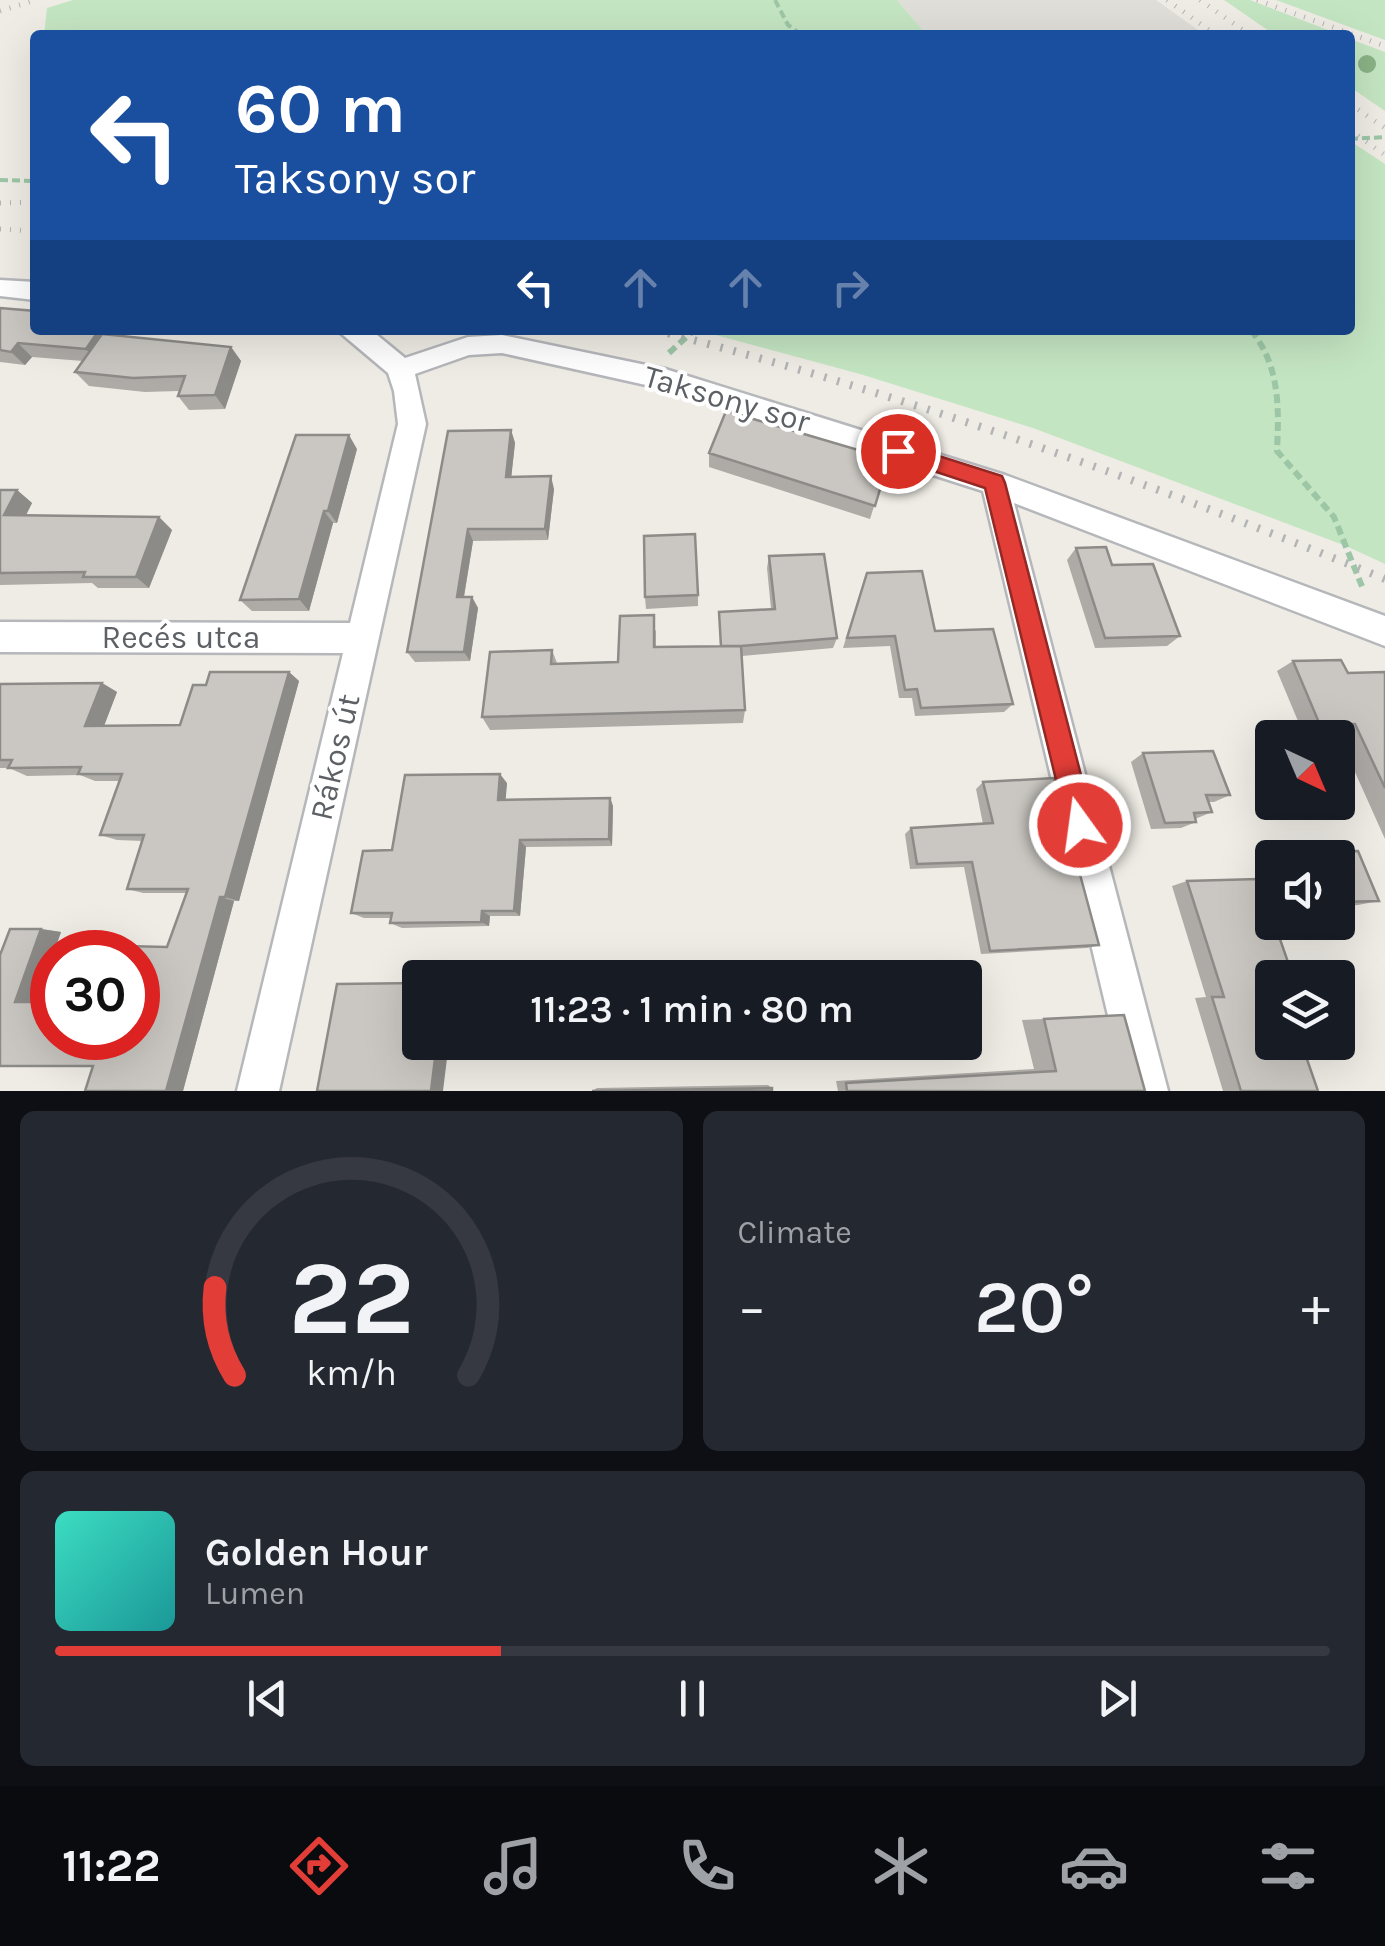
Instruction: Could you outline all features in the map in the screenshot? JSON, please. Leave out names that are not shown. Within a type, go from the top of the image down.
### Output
[{"type":"street","points":[[0,288],[30,291]]},
{"type":"street","points":[[359,335],[382,347],[400,369]]},
{"type":"street","name":"Taksony sor","points":[[400,369],[468,346],[502,344],[665,379],[994,483],[1382,629]]},
{"type":"street","name":"Rákos út","points":[[258,1091],[412,424],[411,394],[400,369]]},
{"type":"street","points":[[994,483],[1148,1091]]},
{"type":"street","name":"Recés utca","points":[[0,637],[362,638]]},
{"type":"path","points":[[775,0],[788,25],[795,30]]},
{"type":"path","points":[[1355,139],[1385,137]]},
{"type":"path","points":[[0,180],[30,180]]},
{"type":"path","points":[[1257,335],[1264,343],[1280,394],[1277,451],[1334,516],[1382,629]]},
{"type":"shaded area","points":[[897,0],[1156,0],[1198,30],[923,30]]},
{"type":"green space","points":[[73,0],[897,0],[923,30],[45,30],[47,8]]},
{"type":"green space","points":[[1224,0],[1250,0],[1328,30],[1268,30]]},
{"type":"green space","points":[[1276,0],[1385,0],[1385,40]]},
{"type":"green space","points":[[1355,41],[1385,52],[1385,111],[1355,90]]},
{"type":"green space","points":[[1355,144],[1385,164],[1385,564],[1033,428],[860,374],[716,335],[1355,335]]},
{"type":"building","points":[[0,308],[30,311],[30,335],[96,335],[86,349],[18,343],[11,352],[0,350]]},
{"type":"building","points":[[101,335],[231,347],[215,395],[178,396],[185,376],[133,378],[75,372]]},
{"type":"building","points":[[726,411],[889,459],[875,506],[709,453]]},
{"type":"building","points":[[511,430],[506,477],[551,476],[545,529],[468,529],[457,597],[472,597],[464,652],[407,652],[448,431]]},
{"type":"building","points":[[296,435],[349,435],[299,599],[240,600]]},
{"type":"building","points":[[0,490],[17,490],[4,515],[159,517],[136,577],[83,577],[85,572],[0,573]]},
{"type":"building","points":[[695,534],[698,595],[645,597],[644,536]]},
{"type":"building","points":[[1106,547],[1112,565],[1153,564],[1180,636],[1105,638],[1076,548]]},
{"type":"building","points":[[824,554],[837,638],[721,646],[719,612],[775,609],[769,556]]},
{"type":"building","points":[[922,571],[935,631],[993,629],[1013,704],[921,708],[917,689],[905,690],[895,636],[847,638],[867,573]]},
{"type":"building","points":[[654,615],[654,647],[741,646],[745,710],[482,717],[490,652],[552,650],[551,664],[618,662],[620,616]]},
{"type":"building","points":[[1341,660],[1348,673],[1385,672],[1385,788],[1355,720],[1318,720],[1293,661]]},
{"type":"building","points":[[210,672],[289,672],[166,1091],[85,1091],[93,1066],[0,1066],[0,955],[10,929],[41,929],[30,930],[30,960],[15,1002],[30,1002],[30,1060],[160,1060],[160,947],[167,947],[188,889],[127,889],[144,835],[100,835],[122,774],[78,774],[81,767],[8,768],[12,760],[0,760],[0,684],[102,683],[85,726],[180,725],[193,685],[206,685]]},
{"type":"building","points":[[1213,751],[1230,795],[1206,795],[1212,812],[1194,813],[1196,822],[1165,823],[1143,753]]},
{"type":"building","points":[[500,774],[498,800],[610,798],[609,839],[520,840],[514,911],[482,911],[481,922],[390,923],[392,913],[351,913],[363,851],[392,850],[405,775]]},
{"type":"building","points":[[1054,778],[1099,945],[990,951],[972,862],[917,864],[911,828],[993,823],[983,782]]},
{"type":"building","points":[[1358,851],[1379,901],[1355,902]]},
{"type":"building","points":[[1255,879],[1255,940],[1280,940],[1287,960],[1255,960],[1255,1060],[1307,1060],[1318,1091],[1241,1091],[1212,997],[1224,997],[1187,881]]},
{"type":"building","points":[[402,983],[402,1060],[435,1060],[431,1091],[317,1091],[337,984]]},
{"type":"building","points":[[1124,1015],[1145,1091],[847,1091],[846,1083],[1056,1071],[1044,1019]]},
{"type":"building","points":[[772,1088],[772,1091],[592,1091]]},
{"type":"railway","points":[[0,11],[36,0]]},
{"type":"railway","points":[[1167,0],[1209,30]]},
{"type":"railway","points":[[1200,0],[1243,30]]},
{"type":"railway","points":[[1257,0],[1340,30]]},
{"type":"railway","points":[[1355,35],[1385,46]]},
{"type":"railway","points":[[1355,107],[1385,128]]},
{"type":"railway","points":[[1355,134],[1385,155]]},
{"type":"railway","points":[[0,203],[30,202]]},
{"type":"railway","points":[[0,229],[30,231]]},
{"type":"railway","points":[[674,335],[841,382],[1024,442],[1385,579]]},
{"type":"route","points":[[898,451],[994,483],[1080,825]]}]
